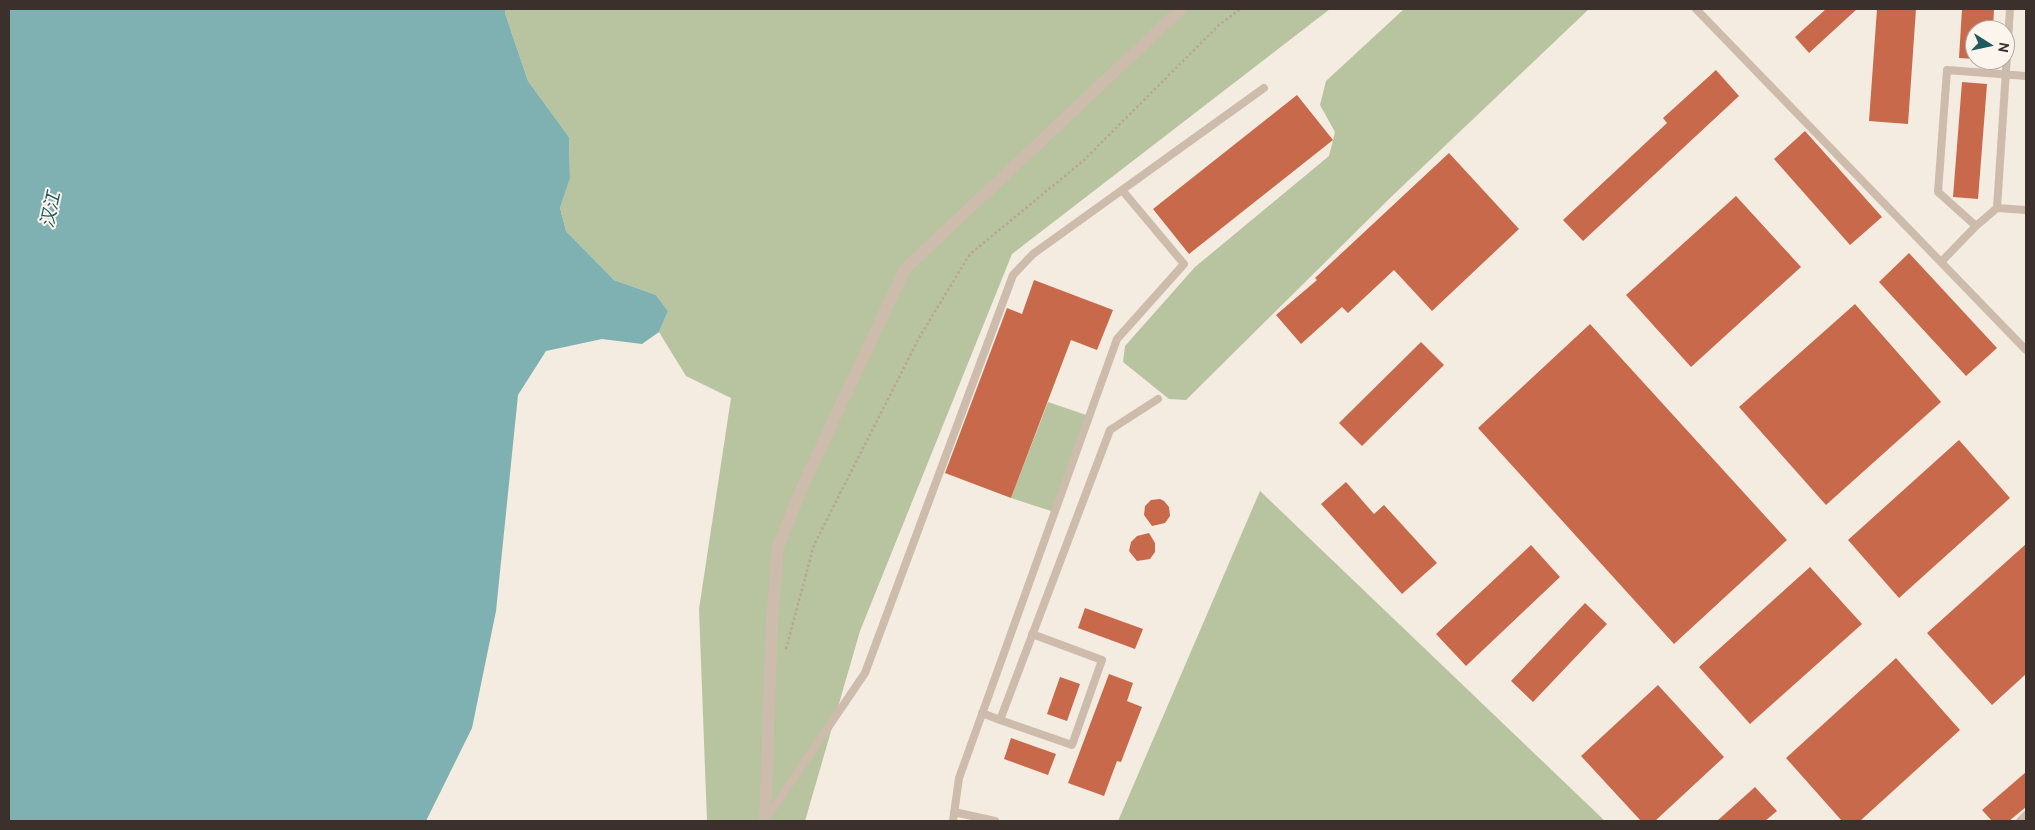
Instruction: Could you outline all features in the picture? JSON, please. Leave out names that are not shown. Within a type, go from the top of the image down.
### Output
[{"type":"street","points":[[765,821],[772,622],[778,547],[803,485],[905,269],[1181,9]]},
{"type":"lane","points":[[1696,9],[2026,350]]},
{"type":"lane","points":[[1997,208],[2010,9]]},
{"type":"lane","points":[[1976,226],[1938,192],[1947,70],[2026,76]]},
{"type":"lane","points":[[765,821],[865,673],[1013,275],[1033,254],[1264,88]]},
{"type":"lane","points":[[953,821],[959,778],[1117,339],[1184,264],[1122,190]]},
{"type":"lane","points":[[1941,262],[1976,226],[1997,208],[2026,210]]},
{"type":"lane","points":[[1000,720],[1110,430],[1158,399]]},
{"type":"lane","points":[[982,713],[1072,745],[1102,660],[1032,634]]},
{"type":"lane","points":[[954,812],[995,821]]},
{"type":"lane","points":[[2020,821],[2026,815]]},
{"type":"path","points":[[786,649],[814,545],[920,336],[970,254],[1083,161],[1219,26],[1240,9]]},
{"type":"green space","points":[[505,9],[1330,9],[1012,254],[860,631],[805,821],[707,821],[699,609],[731,398],[686,376],[659,332],[668,311],[656,295],[614,280],[566,231],[560,208],[570,177],[569,137],[528,81]]},
{"type":"green space","points":[[1404,9],[1589,9],[1390,198],[1186,400],[1169,399],[1123,362],[1125,346],[1195,267],[1329,156],[1335,132],[1320,105],[1326,81]]},
{"type":"green space","points":[[1048,402],[1089,416],[1054,512],[1011,498]]},
{"type":"green space","points":[[1260,491],[1605,821],[1118,821]]},
{"type":"water","name":"汉江","points":[[9,9],[505,9],[528,81],[569,137],[570,178],[560,208],[566,231],[614,280],[656,295],[668,311],[659,332],[642,344],[602,339],[546,351],[518,395],[496,611],[472,728],[426,821],[9,821]]},
{"type":"building","points":[[1826,9],[1857,9],[1809,53],[1795,37]]},
{"type":"building","points":[[1877,9],[1916,9],[1908,124],[1869,121]]},
{"type":"building","points":[[1962,9],[1994,9],[1993,20],[1965,20],[1965,58],[1959,58]]},
{"type":"building","points":[[1716,70],[1739,96],[1583,241],[1563,220],[1667,123],[1663,118]]},
{"type":"building","points":[[1962,82],[1987,84],[1978,199],[1953,197]]},
{"type":"building","points":[[1297,95],[1333,140],[1189,254],[1153,209]]},
{"type":"building","points":[[1805,131],[1882,217],[1850,245],[1774,159]]},
{"type":"building","points":[[1449,153],[1519,229],[1432,311],[1394,270],[1348,313],[1342,307],[1301,344],[1276,315],[1317,280],[1315,278]]},
{"type":"building","points":[[1736,196],[1801,267],[1691,367],[1626,295]]},
{"type":"building","points":[[1909,253],[1997,348],[1966,376],[1879,282]]},
{"type":"building","points":[[1034,280],[1113,310],[1097,350],[1071,340],[1011,498],[945,473],[1007,308],[1022,314]]},
{"type":"building","points":[[1855,304],[1941,402],[1826,505],[1739,407]]},
{"type":"building","points":[[1590,324],[1787,540],[1674,644],[1478,428]]},
{"type":"building","points":[[1421,342],[1444,365],[1362,446],[1339,423]]},
{"type":"building","points":[[1959,440],[2010,498],[1899,598],[1848,540]]},
{"type":"building","points":[[1346,482],[1374,514],[1384,505],[1437,563],[1402,594],[1321,504]]},
{"type":"building","points":[[1160,499],[1169,507],[1170,516],[1165,523],[1152,526],[1144,515],[1145,506],[1151,500]]},
{"type":"building","points":[[1149,533],[1155,543],[1155,552],[1150,559],[1137,561],[1129,551],[1131,542],[1137,536]]},
{"type":"building","points":[[2026,544],[2026,674],[1992,705],[1927,633]]},
{"type":"building","points":[[1531,545],[1560,577],[1466,666],[1436,634]]},
{"type":"building","points":[[1810,567],[1862,624],[1750,724],[1699,667]]},
{"type":"building","points":[[1585,603],[1607,624],[1533,702],[1511,681]]},
{"type":"building","points":[[1085,608],[1143,629],[1135,649],[1078,628]]},
{"type":"building","points":[[1896,658],[1960,730],[1860,821],[1842,821],[1786,758]]},
{"type":"building","points":[[1109,674],[1133,683],[1127,701],[1142,707],[1121,762],[1117,761],[1104,796],[1068,783]]},
{"type":"building","points":[[1060,677],[1080,684],[1067,721],[1047,714]]},
{"type":"building","points":[[1658,685],[1724,757],[1655,821],[1641,821],[1581,756]]},
{"type":"building","points":[[1011,738],[1056,754],[1048,775],[1004,759]]},
{"type":"building","points":[[2026,772],[2026,807],[2009,821],[1992,821],[1982,810]]},
{"type":"building","points":[[1755,787],[1777,811],[1765,821],[1717,821]]}]
